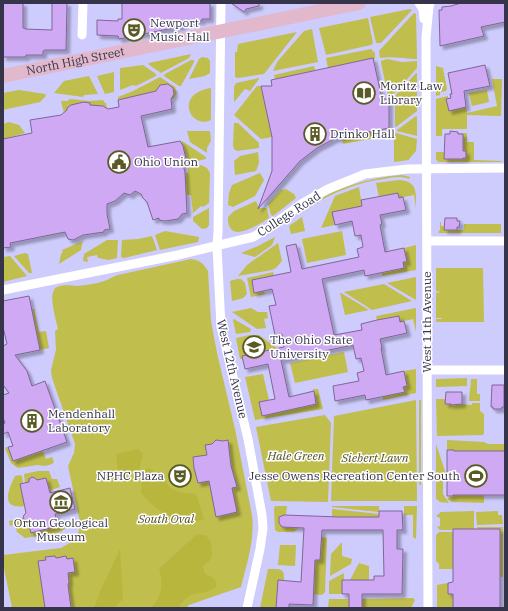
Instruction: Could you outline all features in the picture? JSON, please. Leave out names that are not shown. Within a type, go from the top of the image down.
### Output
[{"type":"main road","name":"North High Street","points":[[3,76],[359,3]]},
{"type":"street","points":[[82,35],[83,3]]},
{"type":"street","name":"West 12th Avenue","points":[[221,3],[217,246],[221,327],[248,439],[263,528],[247,608]]},
{"type":"street","name":"West 11th Avenue","points":[[419,3],[423,9],[426,37],[428,608]]},
{"type":"street","name":"West 11th Avenue","points":[[426,37],[430,3]]},
{"type":"street","name":"College Road","points":[[3,290],[217,246],[253,237],[270,227],[303,203],[343,182],[365,174],[407,169],[505,168]]},
{"type":"street","points":[[427,241],[505,241]]},
{"type":"street","points":[[427,370],[505,370]]},
{"type":"shaded area","name":"The Ohio State University","points":[[3,3],[505,3],[505,608],[3,608]]},
{"type":"shaded area","points":[[138,449],[143,454],[139,470],[136,472],[127,470],[121,472],[118,470],[116,454]]},
{"type":"shaded area","points":[[148,468],[164,477],[168,486],[172,489],[196,494],[204,519],[198,521],[189,519],[182,523],[155,507],[141,493],[142,477]]},
{"type":"shaded area","points":[[197,534],[204,535],[210,540],[212,550],[211,557],[203,566],[206,575],[215,580],[217,584],[215,588],[188,597],[178,608],[151,608],[160,595],[162,585],[159,569]]},
{"type":"shaded area","points":[[120,549],[123,599],[113,608],[94,608],[100,592]]},
{"type":"green space","points":[[410,9],[412,10],[381,43],[376,43],[370,17]]},
{"type":"green space","points":[[414,13],[416,14],[417,59],[394,57],[380,58],[379,51]]},
{"type":"green space","points":[[368,18],[373,43],[371,45],[326,55],[319,28]]},
{"type":"green space","points":[[312,29],[318,62],[273,71],[277,62],[304,31]]},
{"type":"green space","points":[[297,32],[264,74],[238,78],[235,77],[235,52],[237,52],[238,44]]},
{"type":"green space","points":[[371,49],[375,53],[375,59],[373,60],[373,58],[328,68],[326,58]]},
{"type":"green space","points":[[191,54],[189,58],[161,73],[148,64],[149,63]]},
{"type":"green space","points":[[202,57],[208,58],[210,61],[210,73],[205,76],[189,79],[199,59]]},
{"type":"green space","points":[[387,59],[402,62],[417,61],[417,68],[393,95],[388,95],[381,63],[381,61]]},
{"type":"green space","points":[[191,60],[194,60],[194,62],[181,86],[164,76],[165,74]]},
{"type":"green space","points":[[143,65],[156,74],[156,76],[136,86],[133,85],[120,90],[120,68]]},
{"type":"green space","points":[[314,66],[315,70],[275,79],[274,75]]},
{"type":"green space","points":[[436,66],[443,68],[447,89],[446,91],[440,92],[440,95],[436,96]]},
{"type":"green space","points":[[114,72],[114,92],[105,94],[97,76]]},
{"type":"green space","points":[[416,73],[417,111],[396,127],[395,96]]},
{"type":"green space","points":[[89,76],[98,94],[84,95],[83,97],[54,93],[64,81]]},
{"type":"green space","points":[[160,77],[175,87],[177,93],[173,99],[170,99],[174,94],[173,88],[167,84],[160,85],[156,92],[118,100],[118,97]]},
{"type":"green space","points":[[259,78],[250,91],[245,89],[234,102],[234,87],[236,83]]},
{"type":"green space","points":[[492,79],[502,79],[501,116],[467,115],[467,129],[442,129],[442,136],[436,136],[436,99],[448,96],[446,99],[449,111],[466,107],[467,113],[497,106]]},
{"type":"green space","points":[[257,86],[261,86],[272,137],[261,139],[234,115]]},
{"type":"green space","points":[[211,88],[211,120],[204,122],[197,120],[192,116],[189,110],[189,103],[192,97],[199,92]]},
{"type":"green space","points":[[19,90],[45,94],[46,96],[40,102],[3,110],[3,93]]},
{"type":"green space","points":[[487,90],[489,102],[472,106],[469,93]]},
{"type":"green space","points":[[71,99],[89,101],[103,100],[106,103],[107,109],[103,106],[71,105],[64,113],[61,101],[68,101]]},
{"type":"green space","points":[[416,116],[417,136],[397,131],[397,130]]},
{"type":"green space","points":[[9,122],[19,125],[25,133],[3,139],[3,124]]},
{"type":"green space","points":[[234,123],[238,123],[259,143],[259,148],[237,151],[234,149]]},
{"type":"green space","points":[[187,131],[210,131],[211,141],[207,148],[207,153],[190,142]]},
{"type":"green space","points":[[374,131],[375,138],[343,144],[342,137]]},
{"type":"green space","points":[[396,133],[417,139],[416,151],[409,160],[394,162],[394,134]]},
{"type":"green space","points":[[458,133],[467,133],[467,142],[474,142],[474,160],[501,162],[438,162],[436,159],[436,152],[445,152],[463,159],[465,158],[465,151],[463,151],[463,134]]},
{"type":"green space","points":[[181,141],[206,157],[206,159],[183,164],[185,156]]},
{"type":"green space","points":[[258,152],[259,163],[256,171],[235,175],[234,161],[240,156]]},
{"type":"green space","points":[[201,165],[207,168],[210,173],[209,203],[203,207],[201,206],[193,213],[191,195],[186,195],[185,173],[188,173],[188,168]]},
{"type":"green space","points":[[260,173],[264,180],[255,196],[233,207],[228,205],[229,193],[232,185]]},
{"type":"green space","points":[[402,175],[410,177],[409,179],[400,177],[374,180],[356,185],[328,196],[311,206],[311,204],[333,192],[355,184],[378,178]]},
{"type":"green space","points":[[399,180],[413,185],[416,193],[416,208],[414,195],[399,198],[398,193],[379,197],[376,183]]},
{"type":"green space","points":[[359,187],[362,206],[333,212],[335,225],[321,228],[335,196]]},
{"type":"green space","points":[[286,189],[294,194],[296,198],[273,216],[271,215],[268,204],[281,190]]},
{"type":"green space","points":[[256,201],[259,208],[267,208],[269,218],[244,231],[238,232],[232,230],[229,226],[228,217],[234,211]]},
{"type":"green space","points":[[209,208],[209,225],[207,228],[202,229],[193,221],[193,217]]},
{"type":"green space","points":[[302,217],[305,231],[291,234],[289,226]]},
{"type":"green space","points":[[440,222],[441,226],[444,226],[444,230],[464,230],[464,224],[501,224],[501,233],[439,233]]},
{"type":"green space","points":[[165,231],[199,237],[198,242],[160,250],[155,235]]},
{"type":"green space","points":[[342,231],[346,255],[307,263],[302,239]]},
{"type":"green space","points":[[152,236],[157,250],[124,258],[121,257],[122,240]]},
{"type":"green space","points":[[275,237],[272,245],[255,257],[241,253],[258,246]]},
{"type":"green space","points":[[107,240],[118,240],[117,258],[109,260],[98,258],[97,255],[87,257],[88,262],[83,261],[84,254]]},
{"type":"green space","points":[[83,241],[81,250],[59,264],[61,254],[63,252],[62,250]]},
{"type":"green space","points":[[278,243],[282,261],[276,268],[238,276],[247,265]]},
{"type":"green space","points":[[416,245],[416,270],[382,276],[382,273],[404,268],[403,262],[407,261],[404,248]]},
{"type":"green space","points":[[25,253],[28,254],[32,273],[29,273],[14,256]]},
{"type":"green space","points":[[10,256],[27,276],[3,282],[3,257]]},
{"type":"green space","name":"South Oval","points":[[191,259],[201,262],[208,271],[211,321],[252,515],[253,524],[251,542],[241,587],[189,605],[186,608],[12,608],[3,563],[3,555],[61,548],[73,541],[79,531],[80,522],[68,466],[74,453],[75,444],[52,378],[51,370],[56,350],[55,331],[58,329],[52,298],[54,290],[58,286],[77,286],[98,283],[114,276]]},
{"type":"green space","points":[[436,268],[483,268],[484,322],[436,322],[436,319],[442,318],[436,318],[436,293],[441,292],[436,291]]},
{"type":"green space","points":[[273,272],[274,276],[252,280],[254,293],[264,291],[265,294],[251,297],[247,278]]},
{"type":"green space","points":[[416,277],[416,300],[387,283]]},
{"type":"green space","points":[[241,279],[245,283],[247,294],[243,298],[232,301],[230,281]]},
{"type":"green space","points":[[384,284],[412,301],[372,310],[344,292]]},
{"type":"green space","points":[[341,293],[369,310],[345,315]]},
{"type":"green space","points":[[251,308],[258,312],[267,312],[268,318],[264,319],[266,328],[257,329],[232,312]]},
{"type":"green space","points":[[416,308],[416,332],[413,319],[400,322],[399,316],[377,320],[376,316]]},
{"type":"green space","points":[[32,309],[34,309],[39,332],[46,331],[49,348],[40,350]]},
{"type":"green space","points":[[234,319],[251,329],[250,332],[236,334]]},
{"type":"green space","points":[[259,335],[277,348],[242,356],[243,359],[240,359],[236,338]]},
{"type":"green space","points":[[344,352],[348,372],[295,383],[290,363]]},
{"type":"green space","points":[[416,369],[416,393],[383,400],[382,396],[404,392],[403,387],[407,386],[404,371]]},
{"type":"green space","points":[[263,374],[269,400],[259,403],[262,416],[316,404],[313,389],[318,389],[323,409],[255,420],[245,377]]},
{"type":"green space","points":[[467,378],[467,386],[436,387],[436,379]]},
{"type":"green space","points":[[471,379],[477,379],[477,394],[480,394],[480,401],[469,401]]},
{"type":"green space","points":[[436,399],[445,399],[445,404],[451,405],[472,405],[472,403],[480,403],[480,411],[484,414],[483,435],[437,436]]},
{"type":"green space","name":"Siebert Lawn","points":[[416,400],[417,501],[331,501],[334,416]]},
{"type":"green space","points":[[419,400],[421,400],[421,485],[419,485]]},
{"type":"green space","name":"Hale Green","points":[[325,415],[331,423],[328,502],[271,501],[256,427]]},
{"type":"green space","points":[[447,440],[505,444],[505,451],[447,450]]},
{"type":"green space","points":[[436,444],[446,474],[446,477],[436,477]]},
{"type":"green space","points":[[8,447],[14,461],[43,451],[46,459],[52,457],[54,462],[45,466],[37,465],[18,468],[11,463],[5,448]]},
{"type":"green space","points":[[38,471],[49,471],[52,479],[57,479],[60,487],[51,490],[50,493],[46,478],[37,480],[32,477],[29,479],[29,482],[25,483],[24,474]]},
{"type":"green space","points":[[15,476],[22,476],[23,483],[20,484],[25,506],[12,505],[8,498],[8,493]]},
{"type":"green space","points":[[436,481],[443,481],[443,494],[449,503],[440,502],[436,499]]},
{"type":"green space","points":[[453,495],[484,495],[484,503],[452,502],[447,499],[449,497],[453,497]]},
{"type":"green space","points":[[275,506],[287,506],[286,515],[279,517],[279,523],[283,527],[299,528],[294,532],[278,532],[275,530]]},
{"type":"green space","points":[[379,506],[379,512],[332,507]]},
{"type":"green space","points":[[404,506],[417,506],[416,539],[413,537],[413,515],[404,515]]},
{"type":"green space","points":[[332,509],[379,514],[379,517],[332,517]]},
{"type":"green space","points":[[474,511],[474,530],[440,530],[437,527],[440,526],[440,518],[436,516],[441,512]]},
{"type":"green space","points":[[498,511],[498,515],[502,515],[503,524],[477,525],[476,512]]},
{"type":"green space","points":[[23,518],[24,520],[28,521],[31,533],[65,525],[65,529],[58,533],[25,538],[17,532],[15,524],[10,526],[9,521]]},
{"type":"green space","points":[[477,527],[503,527],[503,577],[500,577],[500,529],[477,529]]},
{"type":"green space","points":[[439,532],[453,532],[453,569],[439,569],[439,564],[436,561],[436,535]]},
{"type":"green space","points":[[321,537],[327,538],[325,592],[322,595],[313,594],[315,560],[320,560]]},
{"type":"green space","points":[[342,542],[342,556],[352,559],[351,564],[330,576],[331,554]]},
{"type":"green space","points":[[280,545],[296,545],[295,566],[278,565]]},
{"type":"green space","points":[[359,563],[369,566],[369,580],[350,580]]},
{"type":"green space","points":[[268,569],[278,569],[282,571],[284,580],[278,580],[276,608],[260,608]]},
{"type":"green space","points":[[344,573],[344,580],[342,580],[342,594],[329,594],[329,581]]},
{"type":"green space","points":[[448,583],[448,593],[453,594],[453,608],[437,608],[437,585]]},
{"type":"green space","points":[[413,598],[415,600],[411,608],[362,608],[362,599]]},
{"type":"green space","points":[[329,599],[349,599],[349,608],[328,608]]},
{"type":"building","points":[[3,3],[23,3],[23,28],[52,30],[52,3],[67,3],[66,50],[45,50],[43,51],[43,55],[26,55],[26,57],[3,57]]},
{"type":"building","points":[[122,3],[210,3],[210,19],[183,22],[183,26],[119,39],[118,36],[97,35],[97,20],[118,21],[118,19],[122,19]]},
{"type":"building","points":[[231,3],[259,3],[259,6],[246,9],[244,12]]},
{"type":"building","points":[[461,3],[505,3],[505,22],[481,27],[484,36],[440,46],[439,10],[442,10],[442,7]]},
{"type":"building","name":"Drinko Hall","points":[[373,58],[382,99],[389,99],[389,128],[334,139],[317,148],[300,161],[258,209],[272,171],[272,137],[261,86],[272,86],[271,80]]},
{"type":"building","points":[[485,65],[490,86],[464,91],[466,107],[449,111],[446,99],[451,98],[450,94],[452,94],[448,73]]},
{"type":"building","name":"Ohio Union","points":[[168,84],[173,88],[174,94],[171,99],[172,109],[141,116],[148,147],[180,141],[183,146],[186,159],[183,164],[185,173],[187,213],[182,214],[178,219],[165,221],[159,220],[159,218],[153,220],[147,202],[141,194],[135,191],[130,195],[124,193],[115,201],[107,204],[110,229],[104,230],[104,232],[83,235],[73,240],[68,239],[65,232],[10,243],[11,247],[3,248],[3,139],[32,133],[30,120],[61,115],[71,105],[84,102],[90,103],[90,105],[103,106],[108,109],[119,107],[118,100],[156,91],[160,85]]},
{"type":"building","points":[[450,131],[463,134],[463,151],[466,151],[466,158],[444,159],[445,134],[450,134]]},
{"type":"building","points":[[398,193],[399,198],[403,197],[406,210],[380,215],[382,224],[380,225],[385,252],[404,248],[407,262],[403,262],[404,268],[365,276],[364,270],[322,279],[334,335],[362,330],[361,324],[377,320],[399,316],[400,322],[404,321],[407,333],[380,339],[386,375],[404,371],[407,386],[403,387],[405,392],[366,400],[365,395],[335,401],[333,386],[359,381],[357,373],[364,371],[361,358],[356,359],[353,345],[281,360],[289,397],[314,391],[316,404],[262,416],[259,402],[275,399],[268,364],[245,369],[242,356],[284,347],[282,334],[275,335],[269,306],[276,305],[272,289],[254,293],[252,280],[291,272],[286,246],[296,244],[302,269],[359,257],[357,249],[363,247],[361,235],[355,236],[352,221],[335,225],[332,212],[362,206],[361,200]]},
{"type":"building","points":[[445,218],[457,218],[457,221],[460,221],[457,230],[444,230]]},
{"type":"building","points":[[29,296],[40,350],[15,355],[27,371],[32,386],[45,381],[67,442],[13,461],[8,447],[13,446],[8,432],[3,434],[3,424],[5,423],[3,418],[3,395],[9,393],[3,385],[3,346],[7,344],[3,327],[3,301]]},
{"type":"building","points":[[492,385],[504,385],[504,407],[501,409],[493,409],[493,407],[491,407]]},
{"type":"building","points":[[446,392],[462,392],[462,404],[445,404]]},
{"type":"building","points":[[216,440],[228,440],[231,466],[237,487],[232,488],[237,512],[216,517],[209,481],[198,483],[193,457],[207,455],[205,445],[212,444]]},
{"type":"building","name":"Jesse Owens Recreation Center South","points":[[447,450],[505,451],[505,495],[447,496]]},
{"type":"building","points":[[32,477],[37,480],[46,478],[50,493],[70,488],[75,509],[55,514],[58,526],[31,533],[28,522],[23,518],[26,513],[20,484],[29,482],[29,479]]},
{"type":"building","points":[[379,511],[402,511],[403,530],[397,530],[397,549],[403,549],[402,594],[362,594],[362,608],[349,608],[349,594],[342,594],[342,580],[374,580],[374,576],[384,576],[383,530],[322,530],[320,560],[315,560],[313,605],[289,604],[289,608],[276,608],[278,580],[301,582],[304,528],[282,527],[279,523],[279,517],[284,515],[379,517]]},
{"type":"building","points":[[453,529],[500,529],[500,608],[453,608],[453,594],[448,594],[448,583],[453,582]]},
{"type":"building","points":[[55,556],[56,558],[66,556],[67,559],[73,558],[75,572],[68,573],[71,608],[45,608],[38,561],[46,560],[45,557]]},
{"type":"place","name":"Newport Music Hall","points":[[134,30]]},
{"type":"place","name":"Moritz Law Library","points":[[364,93]]},
{"type":"place","name":"Drinko Hall","points":[[315,134]]},
{"type":"place","name":"Ohio Union","points":[[119,162]]},
{"type":"place","name":"The Ohio State University","points":[[254,347]]},
{"type":"place","name":"Mendenhall Laboratory","points":[[32,421]]},
{"type":"place","name":"NPHC Plaza","points":[[180,476]]},
{"type":"place","name":"Jesse Owens Recreation Center South","points":[[476,476]]},
{"type":"place","name":"Orton Geological Museum","points":[[61,502]]}]
